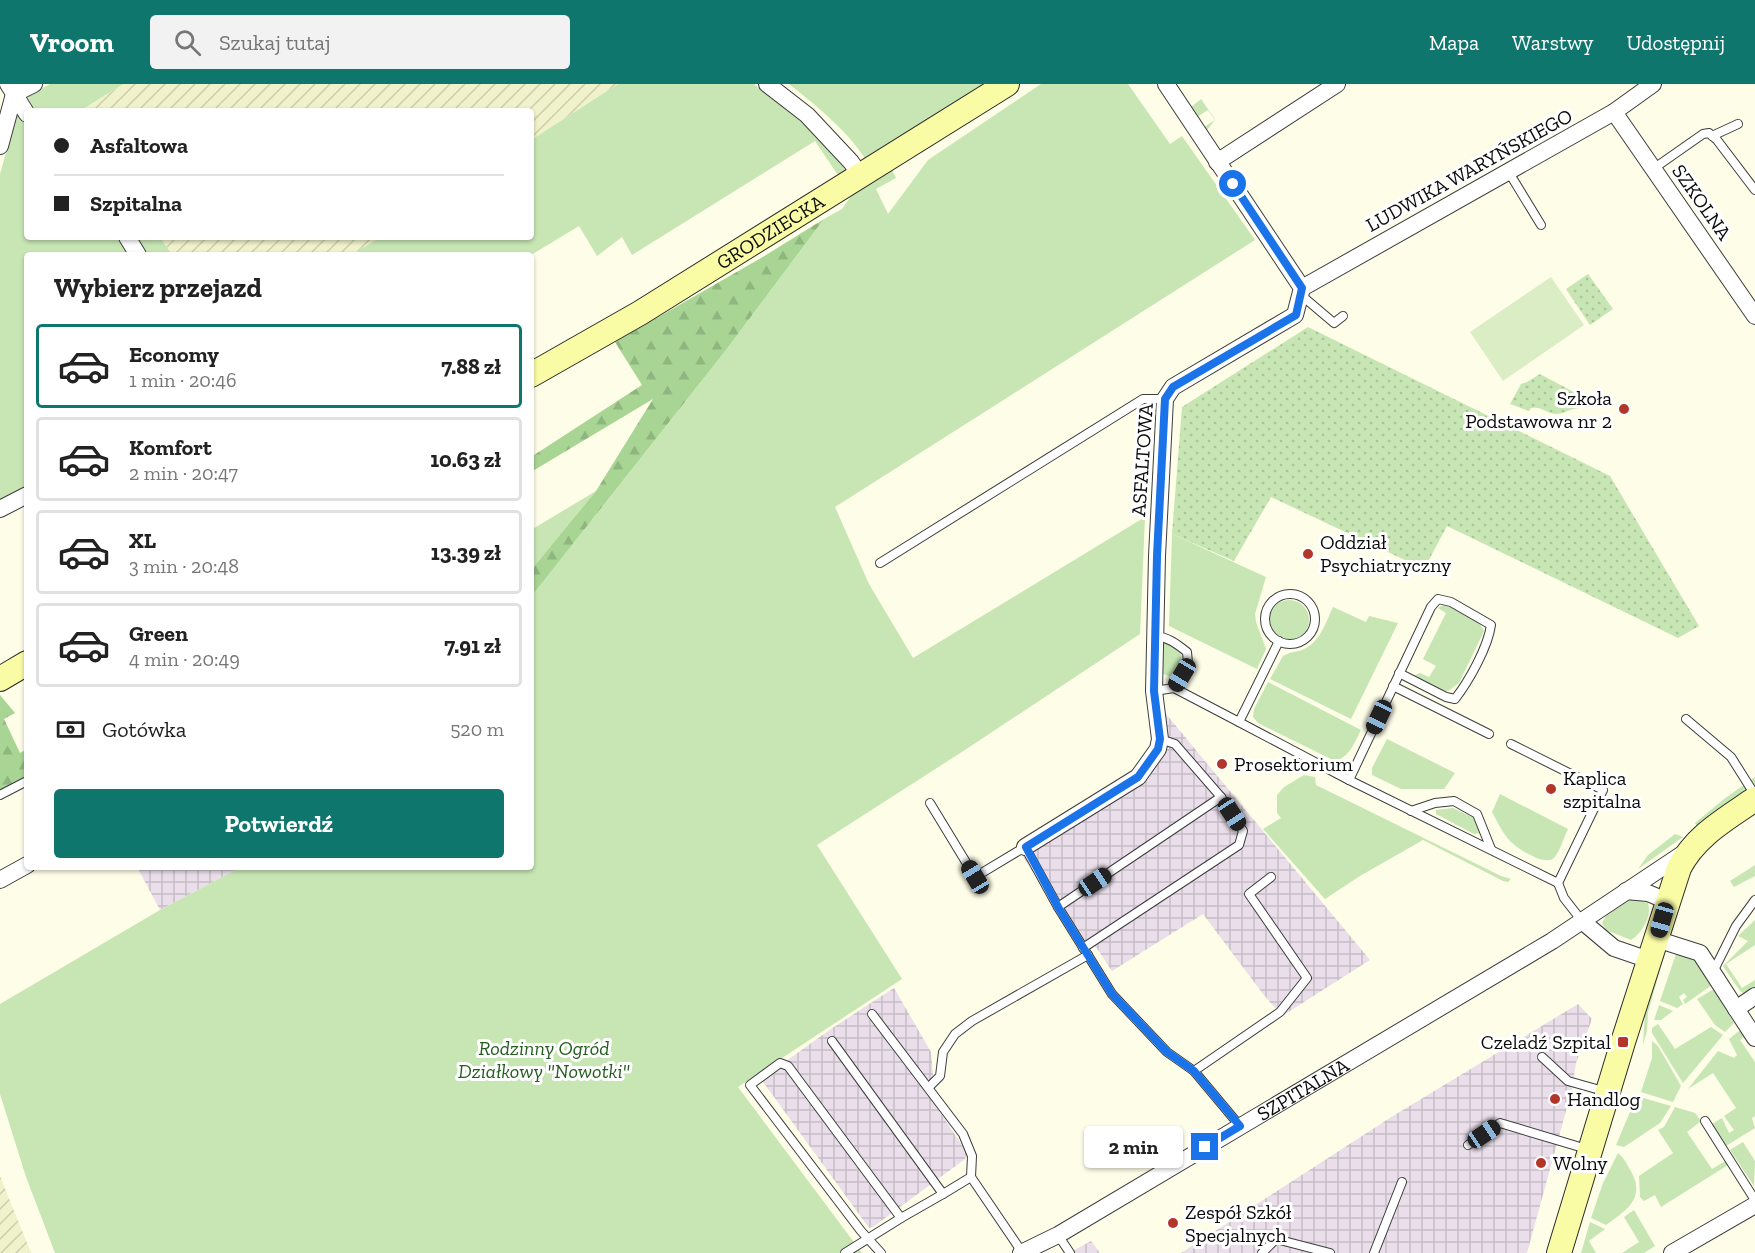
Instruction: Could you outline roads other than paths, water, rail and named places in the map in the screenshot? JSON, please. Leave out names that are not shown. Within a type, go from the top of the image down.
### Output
[{"type":"street","points":[[11,89],[34,84]]},
{"type":"street","points":[[767,84],[812,111],[860,175]]},
{"type":"street","name":"GRODZIECKA","points":[[534,373],[640,313],[1007,84]]},
{"type":"street","points":[[1166,84],[1302,291]]},
{"type":"street","points":[[1217,162],[1337,84]]},
{"type":"street","name":"LUDWIKA WARYŃSKIEGO","points":[[1302,291],[1614,112],[1650,85]]},
{"type":"street","points":[[11,89],[24,109]]},
{"type":"street","points":[[0,146],[11,89]]},
{"type":"street","name":"SZKOLNA","points":[[1614,112],[1755,316]]},
{"type":"street","name":"ASFALTOWA","points":[[1160,739],[1154,691],[1165,399],[1173,387],[1296,315],[1302,291]]},
{"type":"street","points":[[0,509],[24,497]]},
{"type":"street","points":[[0,679],[24,665]]},
{"type":"street","points":[[1026,847],[1138,777],[1158,749],[1160,739]]},
{"type":"street","name":"SZPITALNA","points":[[1021,1252],[1058,1235],[1552,941],[1691,848],[1706,834],[1754,801]]},
{"type":"street","points":[[1559,1253],[1667,901],[1679,868],[1691,848]]},
{"type":"street","points":[[0,880],[24,866]]},
{"type":"street","points":[[1626,891],[1648,893],[1667,901]]},
{"type":"street","points":[[1582,921],[1614,948],[1700,953],[1755,1038]]},
{"type":"street","points":[[1736,1009],[1755,996]]},
{"type":"street","points":[[1672,1253],[1755,1205]]},
{"type":"lane","points":[[1712,136],[1738,124]]},
{"type":"lane","points":[[1653,169],[1703,134],[1709,133],[1755,190]]},
{"type":"lane","points":[[1508,171],[1541,225]]},
{"type":"lane","points":[[1302,291],[1334,323],[1343,316]]},
{"type":"lane","points":[[880,563],[1143,399],[1165,399]]},
{"type":"lane","points":[[1294,594],[1301,596],[1312,607],[1315,623],[1313,630],[1308,637],[1294,644],[1279,641],[1273,637],[1265,623],[1268,608],[1278,597],[1294,594]]},
{"type":"lane","points":[[1349,780],[1399,673],[1431,607],[1438,599],[1451,602],[1483,618],[1491,625],[1490,636],[1455,699],[1446,697],[1399,673]]},
{"type":"lane","points":[[1155,636],[1164,637],[1187,651],[1188,663],[1174,688]]},
{"type":"lane","points":[[1239,722],[1279,641]]},
{"type":"lane","points":[[1394,686],[1490,734]]},
{"type":"lane","points":[[1154,691],[1174,688],[1349,780],[1558,883],[1564,898],[1582,921]]},
{"type":"lane","points":[[1686,719],[1731,757],[1754,801]]},
{"type":"lane","points":[[929,1087],[940,1076],[943,1052],[955,1034],[972,1021],[1086,951],[1239,845],[1243,831],[1221,797],[1174,744],[1160,739]]},
{"type":"lane","points":[[1511,744],[1603,790],[1558,883]]},
{"type":"lane","points":[[0,795],[24,783]]},
{"type":"lane","points":[[1058,907],[1221,797]]},
{"type":"lane","points":[[1411,811],[1435,803],[1454,801],[1477,814],[1491,849]]},
{"type":"lane","points":[[930,803],[975,877],[1026,847],[1058,907],[1112,994],[1167,1052],[1194,1071],[1240,1126]]},
{"type":"lane","points":[[1194,1071],[1280,1012],[1307,978],[1249,894],[1271,876]]},
{"type":"lane","points":[[1713,973],[1736,926],[1755,900]]},
{"type":"lane","points":[[872,1014],[963,1134],[972,1156],[971,1177],[1021,1252]]},
{"type":"lane","points":[[832,1041],[943,1194]]},
{"type":"lane","points":[[1542,1056],[1568,1081],[1608,1092]]},
{"type":"lane","points":[[881,1253],[861,1231],[750,1085],[780,1063],[788,1066],[901,1218]]},
{"type":"lane","points":[[1705,1121],[1755,1200]]},
{"type":"lane","points":[[1468,1144],[1500,1123],[1590,1150]]},
{"type":"lane","points":[[845,1253],[971,1177]]},
{"type":"lane","points":[[1374,1253],[1402,1182]]},
{"type":"lane","points":[[1058,1235],[1070,1253]]},
{"type":"lane","points":[[1263,1253],[1276,1239],[1330,1253]]},
{"type":"place","name":"Szkoła Podstawowa nr 2","points":[[1624,409]]},
{"type":"place","name":"Oddział Psychiatryczny","points":[[1308,554]]},
{"type":"place","name":"Prosektorium","points":[[1222,764]]},
{"type":"place","name":"Kaplica szpitalna","points":[[1551,789]]},
{"type":"place","name":"Czeladź Szpital","points":[[1623,1042]]},
{"type":"place","name":"Handlog","points":[[1555,1099]]},
{"type":"place","name":"Wolny","points":[[1541,1163]]},
{"type":"place","name":"Zespół Szkół Specjalnych","points":[[1173,1223]]},
{"type":"park label","name":"Rodzinny Ogród Działkowy \"Nowotki\"","points":[[544,1060]]}]
